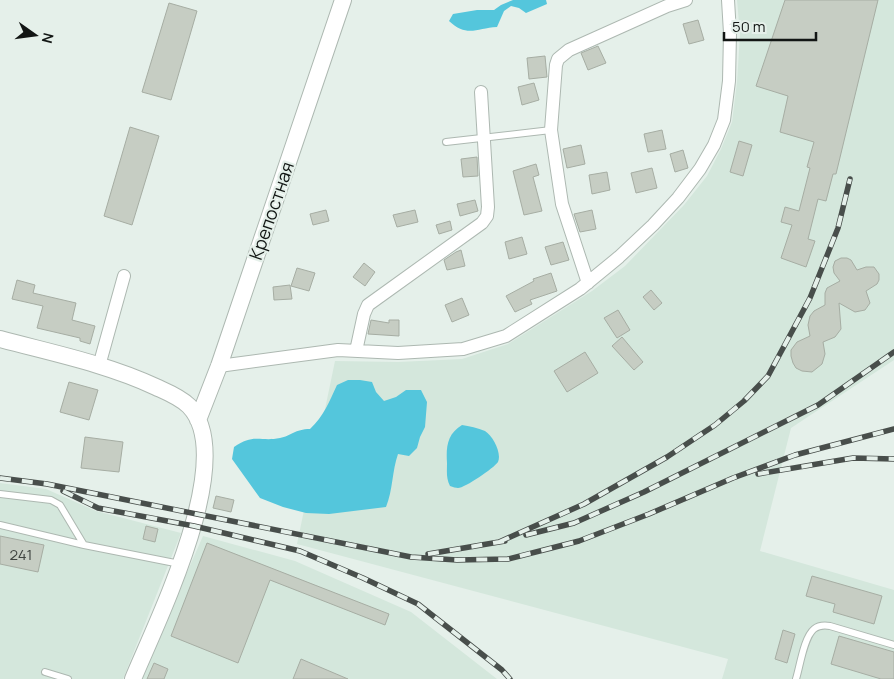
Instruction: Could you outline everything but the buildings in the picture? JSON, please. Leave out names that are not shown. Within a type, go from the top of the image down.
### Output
[{"type":"street","name":"Крепостная","points":[[198,420],[219,366],[343,0]]},
{"type":"street","points":[[588,283],[562,204],[551,130],[555,70],[558,60],[569,50],[662,3],[686,0]]},
{"type":"street","points":[[219,366],[338,350],[398,353],[463,349],[506,336],[588,283],[654,224],[684,190],[714,146],[724,120],[729,81],[730,34],[728,0]]},
{"type":"street","points":[[356,351],[364,314],[368,305],[484,220],[488,207],[481,92]]},
{"type":"street","points":[[99,366],[124,276]]},
{"type":"street","points":[[0,339],[99,366],[144,381],[173,394],[189,406],[198,420],[202,438],[204,474],[194,526],[181,564],[133,679]]},
{"type":"lane","points":[[446,142],[551,130]]},
{"type":"lane","points":[[0,494],[51,500],[60,505],[84,545]]},
{"type":"lane","points":[[0,525],[84,545],[181,564]]},
{"type":"lane","points":[[796,679],[808,636],[816,627],[830,626],[894,645]]},
{"type":"lane","points":[[45,672],[68,679]]},
{"type":"shaded area","points":[[737,0],[894,0],[894,360],[791,428],[760,551],[894,590],[894,679],[722,679],[728,659],[297,544],[335,361],[398,362],[462,359],[508,344],[592,291],[625,266],[684,205],[707,176],[732,122],[740,34]]},
{"type":"shaded area","points":[[0,483],[46,489],[96,511],[181,533],[123,679],[0,679]]},
{"type":"shaded area","points":[[203,536],[295,561],[411,612],[497,679],[140,679]]},
{"type":"water","points":[[513,0],[546,0],[547,4],[526,13],[519,8],[511,6],[504,11],[497,27],[467,31],[449,21],[453,14],[477,10],[494,10]]},
{"type":"water","points":[[348,380],[372,382],[376,392],[384,401],[396,397],[406,390],[421,390],[427,402],[425,427],[417,448],[409,456],[398,454],[386,507],[329,514],[306,513],[260,498],[232,459],[234,447],[247,440],[280,438],[301,430],[310,429],[323,414],[337,385]]},
{"type":"water","points":[[462,425],[488,433],[496,445],[499,458],[498,462],[485,473],[467,485],[457,488],[450,486],[448,480],[447,452],[450,437]]},
{"type":"railway","points":[[499,542],[584,504],[667,457],[715,425],[744,401],[768,376],[810,298],[838,228],[850,179]]},
{"type":"railway","points":[[526,535],[574,523],[644,492],[818,405],[894,352]]},
{"type":"railway","points":[[0,478],[47,484],[411,557],[457,560],[508,559],[579,541],[649,514],[733,478],[795,455],[894,429]]},
{"type":"railway","points":[[758,474],[853,458],[894,459]]},
{"type":"railway","points":[[63,491],[98,508],[194,526],[300,551],[418,604],[502,670],[510,679]]},
{"type":"railway","points":[[428,554],[505,541]]}]
